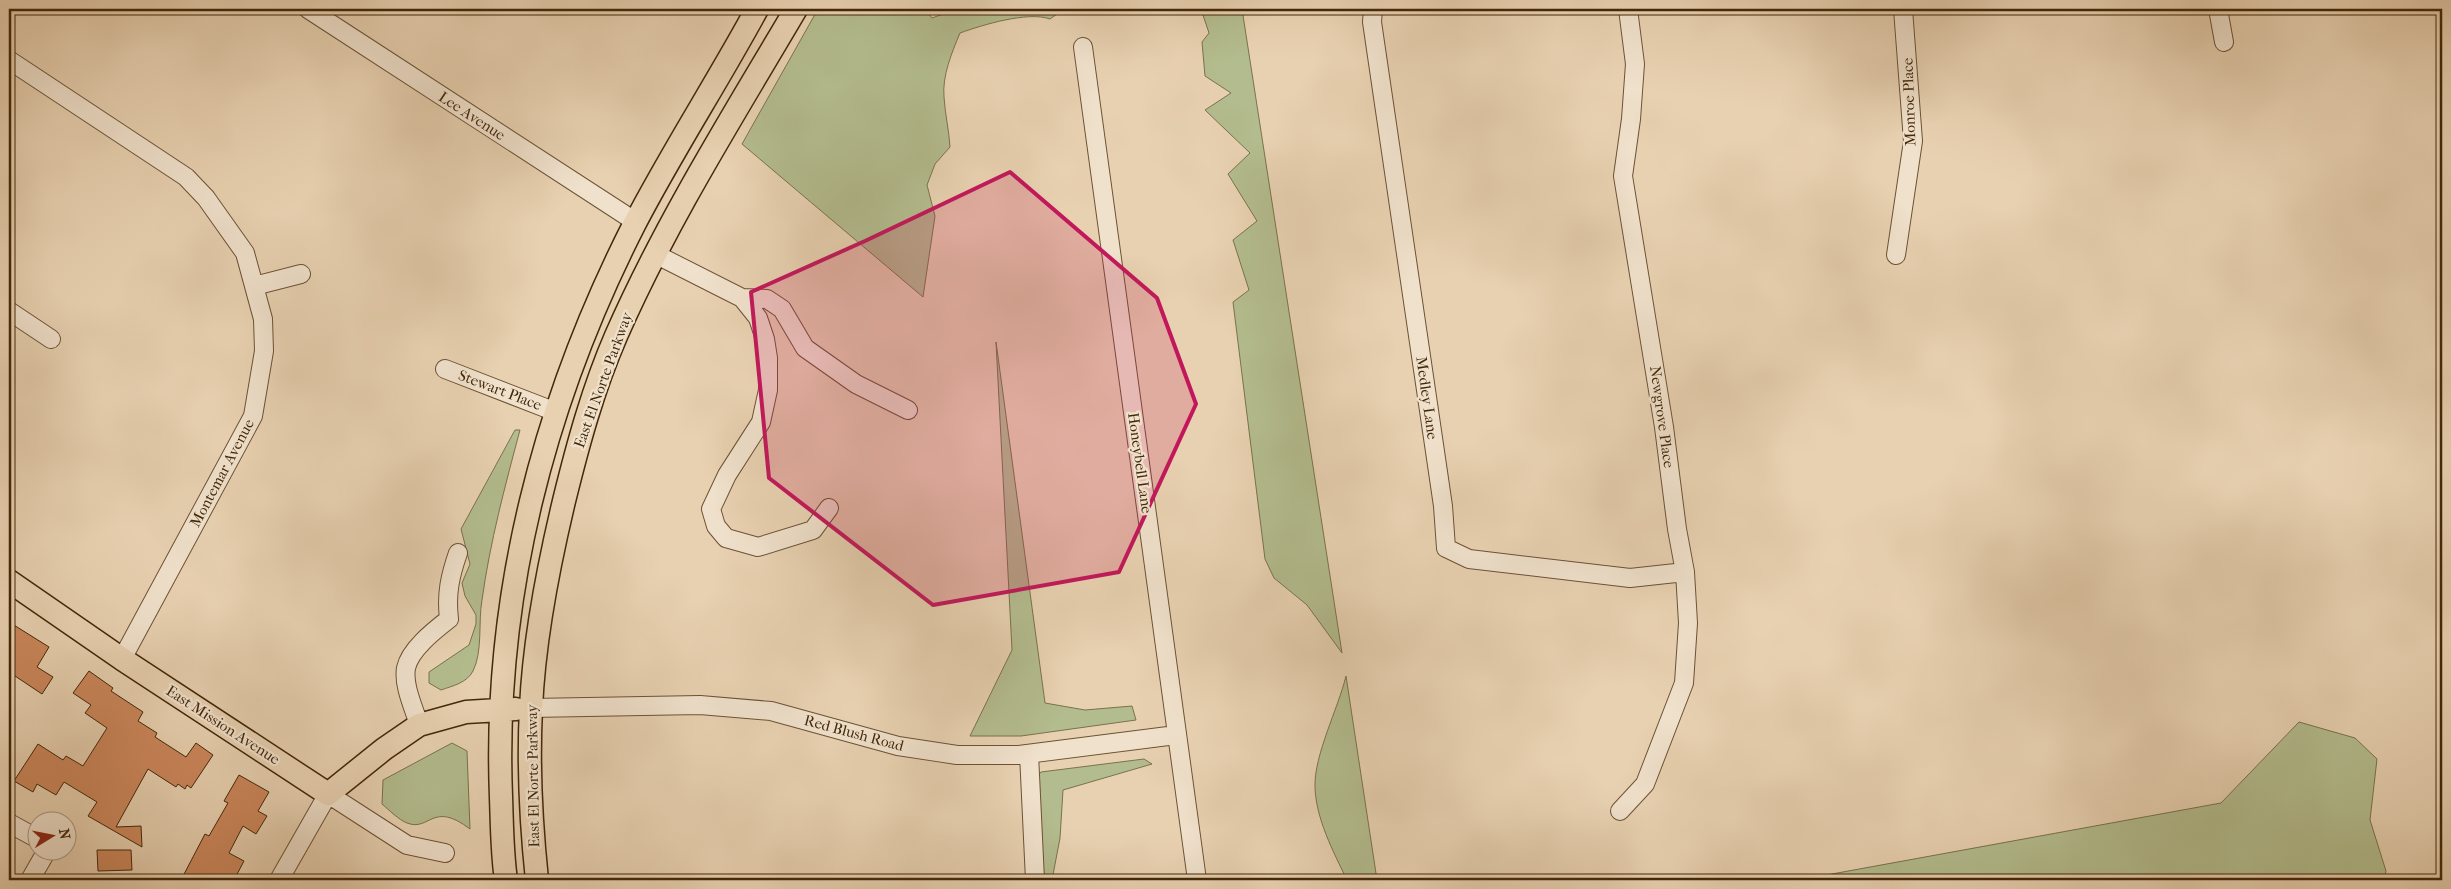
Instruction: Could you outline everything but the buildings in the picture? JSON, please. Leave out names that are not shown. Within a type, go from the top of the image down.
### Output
[{"type":"main road","name":"East El Norte Parkway","points":[[506,880],[500,756],[504,646],[519,551],[541,459],[562,391],[598,300],[636,222],[757,9]]},
{"type":"main road","name":"East El Norte Parkway","points":[[537,880],[531,802],[531,708],[550,561],[580,433],[616,337],[655,254],[796,9]]},
{"type":"main road","name":"East Mission Avenue","points":[[9,581],[122,659],[328,794]]},
{"type":"main road","points":[[328,794],[384,749],[419,725],[466,712],[531,708]]},
{"type":"street","name":"Lee Avenue","points":[[308,9],[636,222]]},
{"type":"street","name":"Medley Lane","points":[[1373,9],[1372,22],[1443,506],[1446,548],[1469,559],[1630,578],[1685,572]]},
{"type":"street","name":"Newgrove Place","points":[[1620,811],[1645,784],[1684,683],[1688,623],[1685,572],[1677,529],[1663,417],[1623,176],[1631,119],[1635,64],[1628,9]]},
{"type":"street","name":"Monroe Place","points":[[1896,255],[1913,141],[1903,9]]},
{"type":"street","points":[[2218,9],[2224,42]]},
{"type":"street","name":"Honeybell Lane","points":[[1084,47],[1197,880]]},
{"type":"street","name":"Montemar Avenue","points":[[9,60],[186,176],[206,198],[245,252],[263,319],[264,351],[253,416],[122,659]]},
{"type":"street","points":[[655,254],[742,298],[758,318],[765,339],[768,358],[768,390],[761,422],[727,475],[711,509],[716,526],[726,538],[758,547],[813,530],[829,508]]},
{"type":"street","points":[[254,286],[301,274]]},
{"type":"street","points":[[742,298],[767,299],[782,309],[806,348],[856,384],[908,410]]},
{"type":"street","points":[[9,312],[51,339]]},
{"type":"street","name":"Stewart Place","points":[[445,369],[556,412]]},
{"type":"street","points":[[419,725],[407,687],[406,668],[427,636],[449,620],[446,599],[448,580],[458,553]]},
{"type":"street","name":"Red Blush Road","points":[[531,708],[700,705],[771,711],[898,746],[957,755],[1028,754],[1176,735]]},
{"type":"street","points":[[1028,754],[1035,880]]},
{"type":"street","points":[[279,880],[328,794]]},
{"type":"street","name":"East Mission Avenue","points":[[328,794],[406,844],[445,853]]},
{"type":"street","points":[[9,823],[28,833]]},
{"type":"street","points":[[30,880],[40,862]]},
{"type":"highlighted area","points":[[1010,172],[1157,298],[1196,404],[1119,572],[933,605],[769,478],[751,292],[865,241]]},
{"type":"green space","points":[[818,9],[931,9],[928,13],[932,18],[957,9],[1064,9],[1050,19],[1041,17],[1018,18],[992,23],[960,33],[948,64],[944,89],[950,147],[935,164],[927,185],[935,216],[923,297],[742,144]]},
{"type":"green space","points":[[1201,9],[1242,9],[1342,653],[1307,605],[1274,578],[1265,559],[1233,302],[1249,290],[1233,240],[1257,221],[1228,174],[1250,153],[1205,110],[1231,93],[1205,76],[1202,42],[1209,33]]},
{"type":"green space","points":[[996,342],[1045,703],[1085,710],[1132,706],[1136,720],[1021,736],[970,736],[1012,650]]},
{"type":"green space","points":[[515,430],[520,430],[503,493],[485,578],[476,663],[473,671],[467,678],[459,684],[441,690],[429,683],[429,672],[469,645],[476,624],[476,615],[465,596],[462,583],[470,564],[461,529]]},
{"type":"green space","points":[[1346,676],[1377,880],[1347,880],[1326,835],[1316,799],[1315,787],[1318,761]]},
{"type":"green space","points":[[2299,722],[2355,738],[2377,759],[2370,820],[2386,871],[2384,880],[1799,880],[2221,803]]},
{"type":"green space","points":[[452,743],[467,751],[470,829],[447,817],[433,818],[415,825],[407,823],[382,804],[383,780]]},
{"type":"green space","points":[[1144,759],[1152,764],[1063,790],[1060,838],[1052,880],[1044,880],[1037,777],[1041,772]]}]
